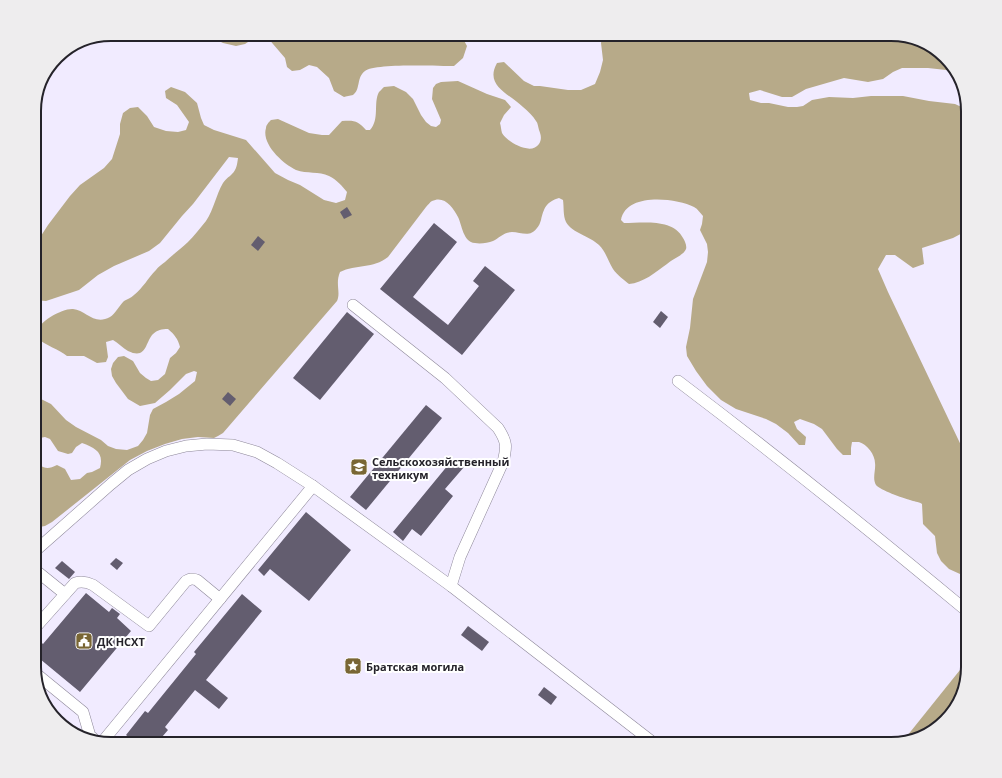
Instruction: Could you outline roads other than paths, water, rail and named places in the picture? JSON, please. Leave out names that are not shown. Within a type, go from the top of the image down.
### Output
[{"type":"street","points":[[353,305],[445,378],[498,428],[504,438],[506,450],[503,462],[460,557],[452,586]]},
{"type":"street","points":[[678,381],[761,444],[961,606]]},
{"type":"street","points":[[41,546],[128,470],[147,459],[166,451],[186,446],[207,444],[233,445],[257,452],[313,486],[452,586],[647,737]]},
{"type":"street","points":[[107,737],[313,486]]},
{"type":"street","points":[[41,575],[65,594]]},
{"type":"street","points":[[41,621],[75,584],[81,582],[86,582],[93,585],[149,626],[186,581],[190,579],[196,580],[220,599]]},
{"type":"street","points":[[42,679],[83,712],[89,733]]},
{"type":"place","name":"Сельскохозяйственный техникум","points":[[359,467]]},
{"type":"place","name":"ДК НСХТ","points":[[84,641]]},
{"type":"place","name":"Братская могила","points":[[353,666]]}]
